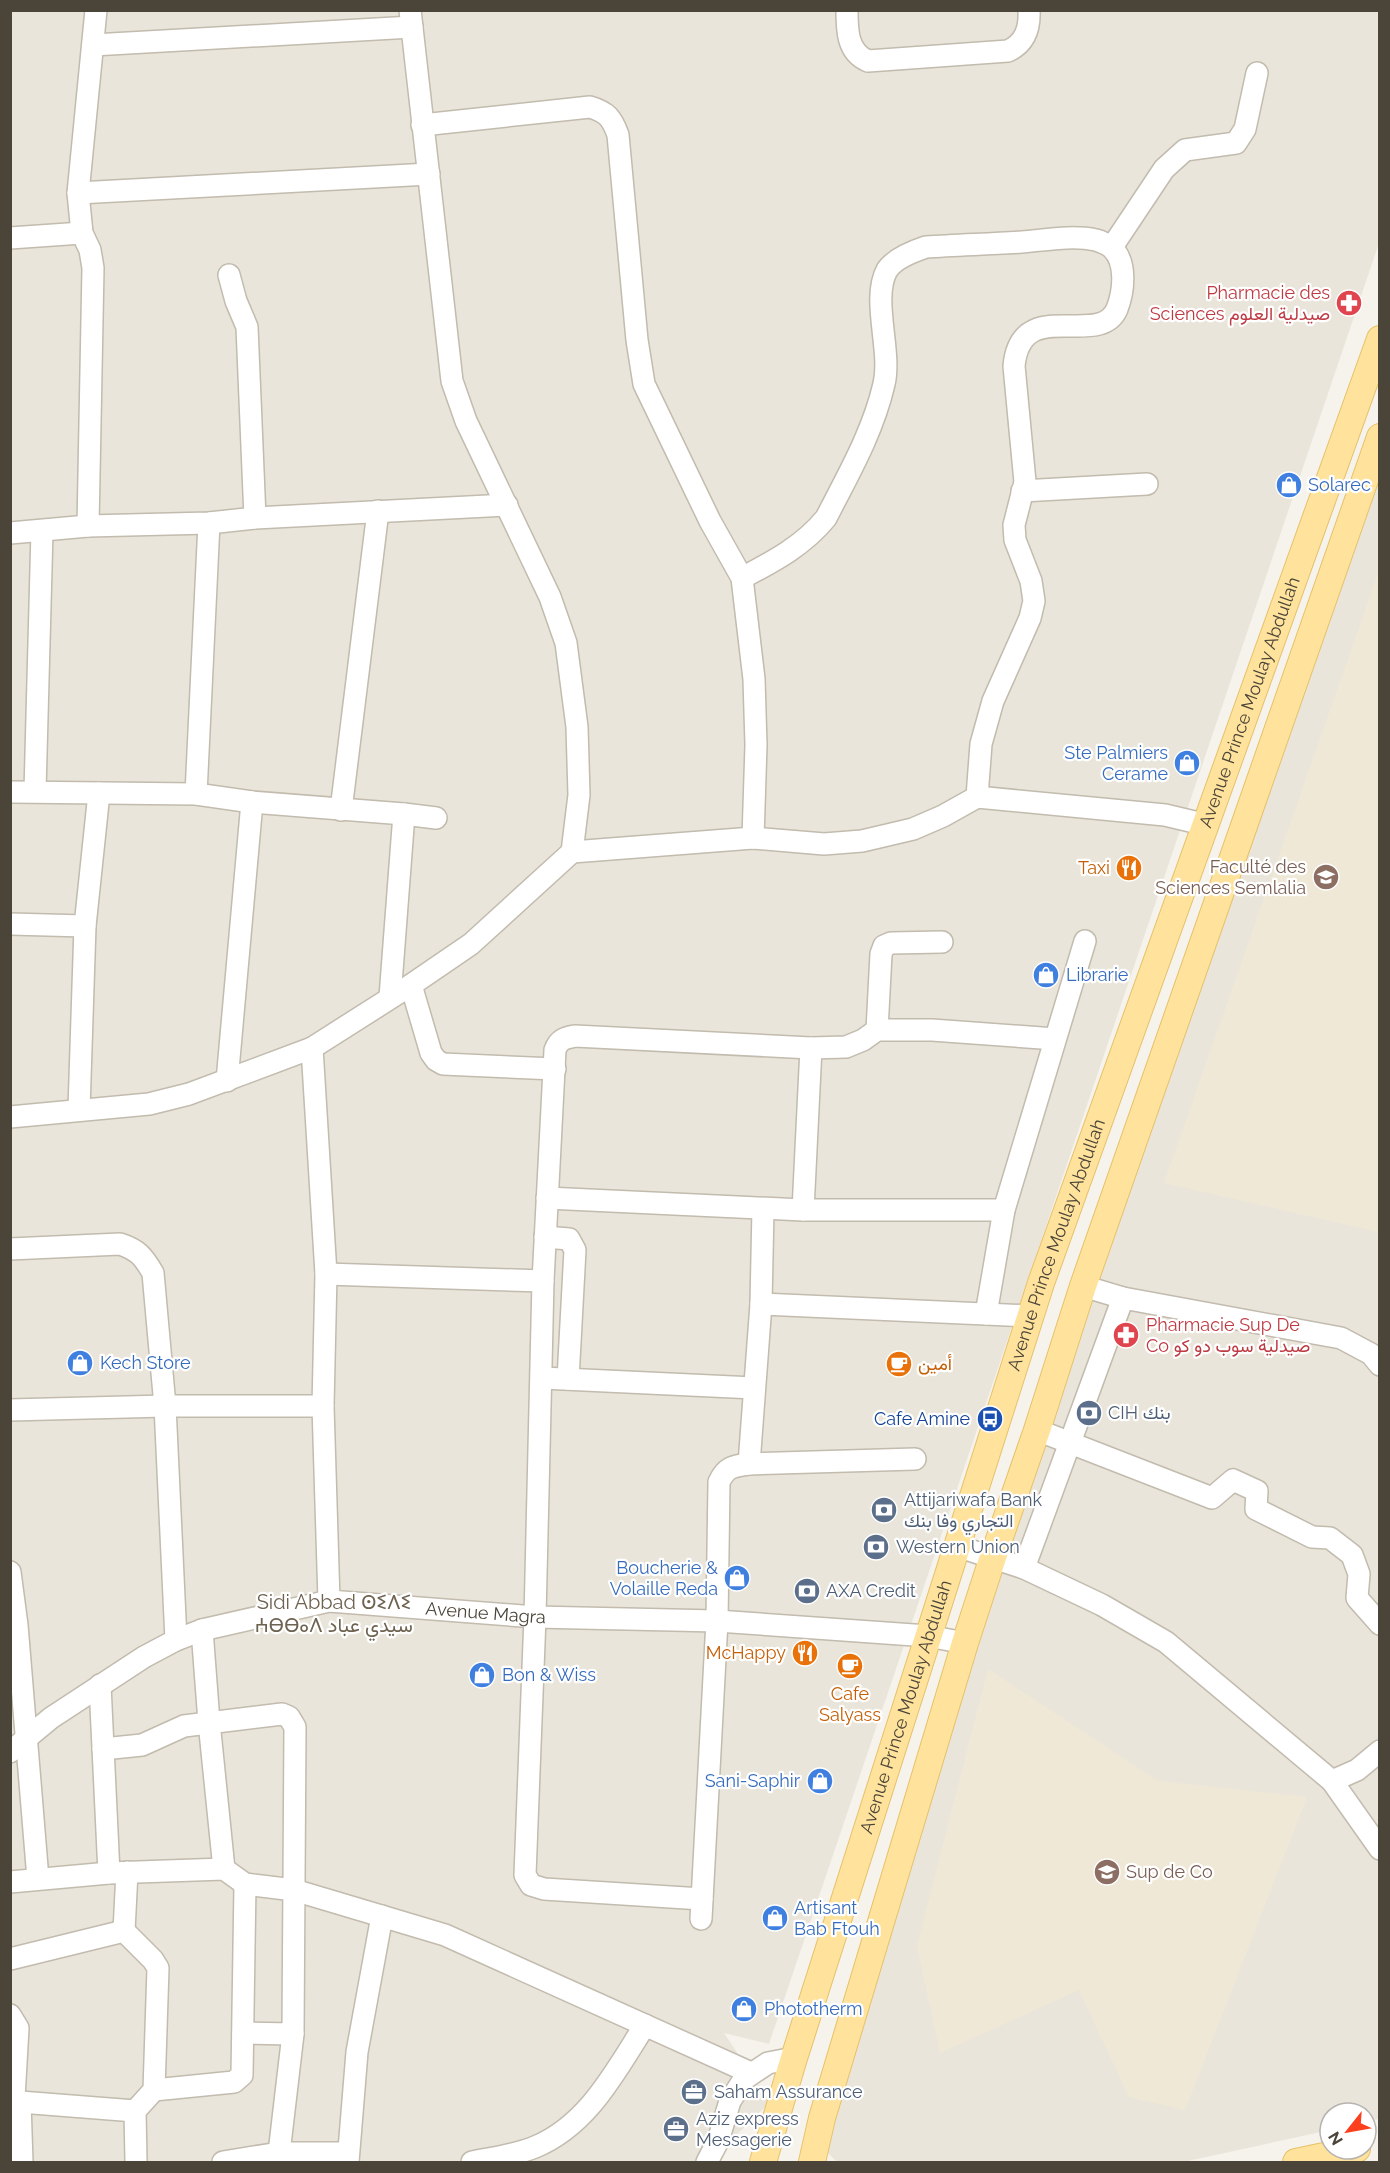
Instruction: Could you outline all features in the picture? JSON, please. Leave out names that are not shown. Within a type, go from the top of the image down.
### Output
[{"type":"main road","name":"Avenue Prince Moulay Abdullah","points":[[763,2163],[794,2058],[1030,1316],[1380,339]]},
{"type":"main road","name":"Avenue Prince Moulay Abdullah","points":[[812,2163],[822,2118],[965,1642],[1083,1286],[1380,437]]},
{"type":"main road","points":[[822,2118],[828,2163]]},
{"type":"main road","points":[[1296,2163],[1318,2158]]},
{"type":"street","points":[[88,526],[93,268],[90,250],[82,233],[78,193],[96,10]]},
{"type":"street","points":[[847,10],[847,30],[850,42],[856,53],[868,60],[1008,51],[1023,40],[1028,30],[1029,10]]},
{"type":"street","points":[[93,45],[411,19],[452,381],[466,421],[550,597],[566,643],[577,727],[579,795],[572,852]]},
{"type":"street","points":[[1112,247],[1164,169],[1185,150],[1236,143],[1245,129],[1257,73]]},
{"type":"street","points":[[422,125],[590,107],[604,111],[612,118],[618,135],[637,340],[644,384],[710,521],[742,578],[754,679],[756,745],[753,838]]},
{"type":"street","points":[[78,193],[429,174]]},
{"type":"street","points":[[10,238],[82,233]]},
{"type":"street","points":[[742,578],[785,555],[816,531],[826,518],[869,432],[885,383],[886,363],[881,294],[888,270],[912,252],[926,247],[1064,239],[1097,240],[1112,247],[1120,259],[1124,281],[1117,309],[1111,318],[1086,326],[1042,328],[1021,340],[1016,351],[1014,366],[1025,482],[1014,525],[1015,540],[1031,581],[1034,601],[1030,618],[993,701],[981,744],[977,797]]},
{"type":"street","points":[[229,276],[247,327],[255,518]]},
{"type":"street","points":[[1022,491],[1147,484]]},
{"type":"street","points":[[10,532],[88,526],[209,523],[255,518],[507,505]]},
{"type":"street","points":[[341,810],[378,511]]},
{"type":"street","points":[[196,794],[209,523]]},
{"type":"street","points":[[35,791],[42,531]]},
{"type":"street","points":[[10,792],[196,794],[252,802],[404,814],[436,819]]},
{"type":"street","points":[[79,1109],[85,926],[99,792]]},
{"type":"street","points":[[10,1117],[148,1104],[189,1094],[312,1048],[471,944],[572,852],[753,838],[824,844],[862,841],[913,829],[977,797],[1165,815],[1207,825]]},
{"type":"street","points":[[227,1081],[252,802]]},
{"type":"street","points":[[390,997],[404,814]]},
{"type":"street","points":[[10,924],[85,926]]},
{"type":"street","points":[[986,1314],[1004,1210],[1085,940]]},
{"type":"street","points":[[877,1030],[881,954],[884,946],[891,943],[942,942]]},
{"type":"street","points":[[411,985],[431,1053],[436,1060],[443,1064],[555,1069]]},
{"type":"street","points":[[915,1459],[749,1464],[731,1466],[723,1473],[719,1482],[717,1621],[701,1909],[544,1890],[527,1881],[524,1869],[535,1617],[543,1281],[557,1044],[564,1038],[576,1036],[811,1048],[846,1047],[863,1040],[877,1030],[932,1030],[1055,1039]]},
{"type":"street","points":[[312,1048],[326,1274],[323,1406],[329,1602]]},
{"type":"street","points":[[803,1210],[811,1048]]},
{"type":"street","points":[[547,1198],[763,1209],[1004,1210]]},
{"type":"street","points":[[749,1464],[761,1304],[763,1209]]},
{"type":"street","points":[[546,1237],[569,1239],[575,1250],[568,1379]]},
{"type":"street","points":[[10,1249],[120,1244],[136,1249],[146,1260],[153,1273],[165,1406],[176,1640]]},
{"type":"street","points":[[326,1274],[543,1281]]},
{"type":"street","points":[[1083,1286],[1124,1298],[1341,1338],[1371,1354],[1380,1365]]},
{"type":"street","points":[[1024,1568],[1068,1443],[1124,1298]]},
{"type":"street","points":[[761,1304],[1030,1316]]},
{"type":"street","points":[[542,1378],[754,1388]]},
{"type":"street","points":[[10,1410],[165,1406],[323,1406]]},
{"type":"street","points":[[1037,1430],[1212,1498],[1233,1480],[1257,1491],[1256,1509],[1311,1537],[1330,1538],[1352,1555],[1359,1574],[1357,1598],[1380,1624]]},
{"type":"street","points":[[957,1546],[1024,1568],[1102,1605],[1166,1642],[1332,1781],[1380,1849]]},
{"type":"street","points":[[10,1572],[18,1745],[38,1879]]},
{"type":"street","name":"Avenue Magra","points":[[18,1745],[51,1718],[100,1685],[176,1640],[202,1630],[329,1602],[535,1617],[717,1621],[928,1636],[965,1642]]},
{"type":"street","points":[[202,1630],[224,1869]]},
{"type":"street","points":[[100,1685],[103,1749],[124,1931],[153,1959],[158,1968],[154,2090],[135,2111],[136,2163]]},
{"type":"street","points":[[103,1749],[142,1745],[184,1726],[209,1722],[282,1714],[289,1717],[295,1727],[293,2034],[279,2153]]},
{"type":"street","points":[[1332,1781],[1357,1770],[1380,1751]]},
{"type":"street","points":[[10,1882],[118,1873],[224,1869],[245,1884],[294,1890],[445,1935],[751,2073]]},
{"type":"street","points":[[154,2090],[234,2082],[242,2075],[245,1884]]},
{"type":"street","points":[[223,2163],[279,2153],[348,2158],[357,2052],[382,1916]]},
{"type":"street","points":[[10,1959],[124,1931]]},
{"type":"street","points":[[10,2015],[18,2028],[15,2099],[22,2163]]},
{"type":"street","points":[[472,2163],[534,2148],[570,2127],[597,2100],[645,2025]]},
{"type":"street","points":[[243,2033],[293,2034]]},
{"type":"street","points":[[708,2163],[733,2095],[751,2073],[768,2063],[794,2058]]},
{"type":"street","points":[[15,2099],[135,2111]]},
{"type":"shaded area","points":[[11,11],[1380,12],[1379,243],[769,2044],[724,2033],[770,2102],[709,2162],[11,2162]]},
{"type":"shaded area","points":[[1379,458],[1379,2119],[1378,2101],[1318,2101],[1318,2133],[1183,2162],[837,2162],[822,2147],[955,1706],[1311,641]]},
{"type":"shaded area","name":"Faculté des Sciences Semlalia","points":[[1379,571],[1379,1232],[1164,1183]]},
{"type":"shaded area","name":"Sup de Co","points":[[988,1669],[1158,1781],[1307,1797],[1185,2110],[1129,2097],[1079,1990],[940,2053],[917,1946]]},
{"type":"place","name":"Pharmacie des Sciences صيدلية العلوم","points":[[1349,303]]},
{"type":"place","name":"Solarec","points":[[1289,485]]},
{"type":"place","name":"Ste Palmiers Cerame","points":[[1187,763]]},
{"type":"place","name":"Taxi","points":[[1129,868]]},
{"type":"place","name":"Faculté des Sciences Semlalia","points":[[1326,877]]},
{"type":"place","name":"Librarie","points":[[1046,975]]},
{"type":"place","name":"Pharmacie Sup De Co صيدلية سوب دو كو","points":[[1126,1335]]},
{"type":"place","name":"Kech Store","points":[[80,1363]]},
{"type":"place","name":"أمين","points":[[899,1364]]},
{"type":"place","name":"CIH بنك","points":[[1089,1413]]},
{"type":"place","name":"Cafe Amine","points":[[990,1419]]},
{"type":"place","name":"Attijariwafa Bank التجاري وفا بنك","points":[[884,1510]]},
{"type":"place","name":"Western Union","points":[[876,1547]]},
{"type":"place","name":"Boucherie & Volaille Reda","points":[[737,1578]]},
{"type":"place","name":"AXA Credit","points":[[807,1591]]},
{"type":"place","name":"McHappy","points":[[805,1653]]},
{"type":"place","name":"Cafe Salyass","points":[[850,1666]]},
{"type":"place","name":"Bon & Wiss","points":[[482,1675]]},
{"type":"place","name":"Sani-Saphir","points":[[820,1781]]},
{"type":"place","name":"Sup de Co","points":[[1107,1872]]},
{"type":"place","name":"Artisant Bab Ftouh","points":[[775,1918]]},
{"type":"place","name":"Phototherm","points":[[744,2009]]},
{"type":"place","name":"Saham Assurance","points":[[694,2092]]},
{"type":"place","name":"Aziz express Messagerie","points":[[676,2129]]},
{"type":"district","name":"Sidi Abbad ⵙⵉⴷⵉ ⵄⴱⴱⴰⴷ سيدي عباد","points":[[334,1614]]}]
